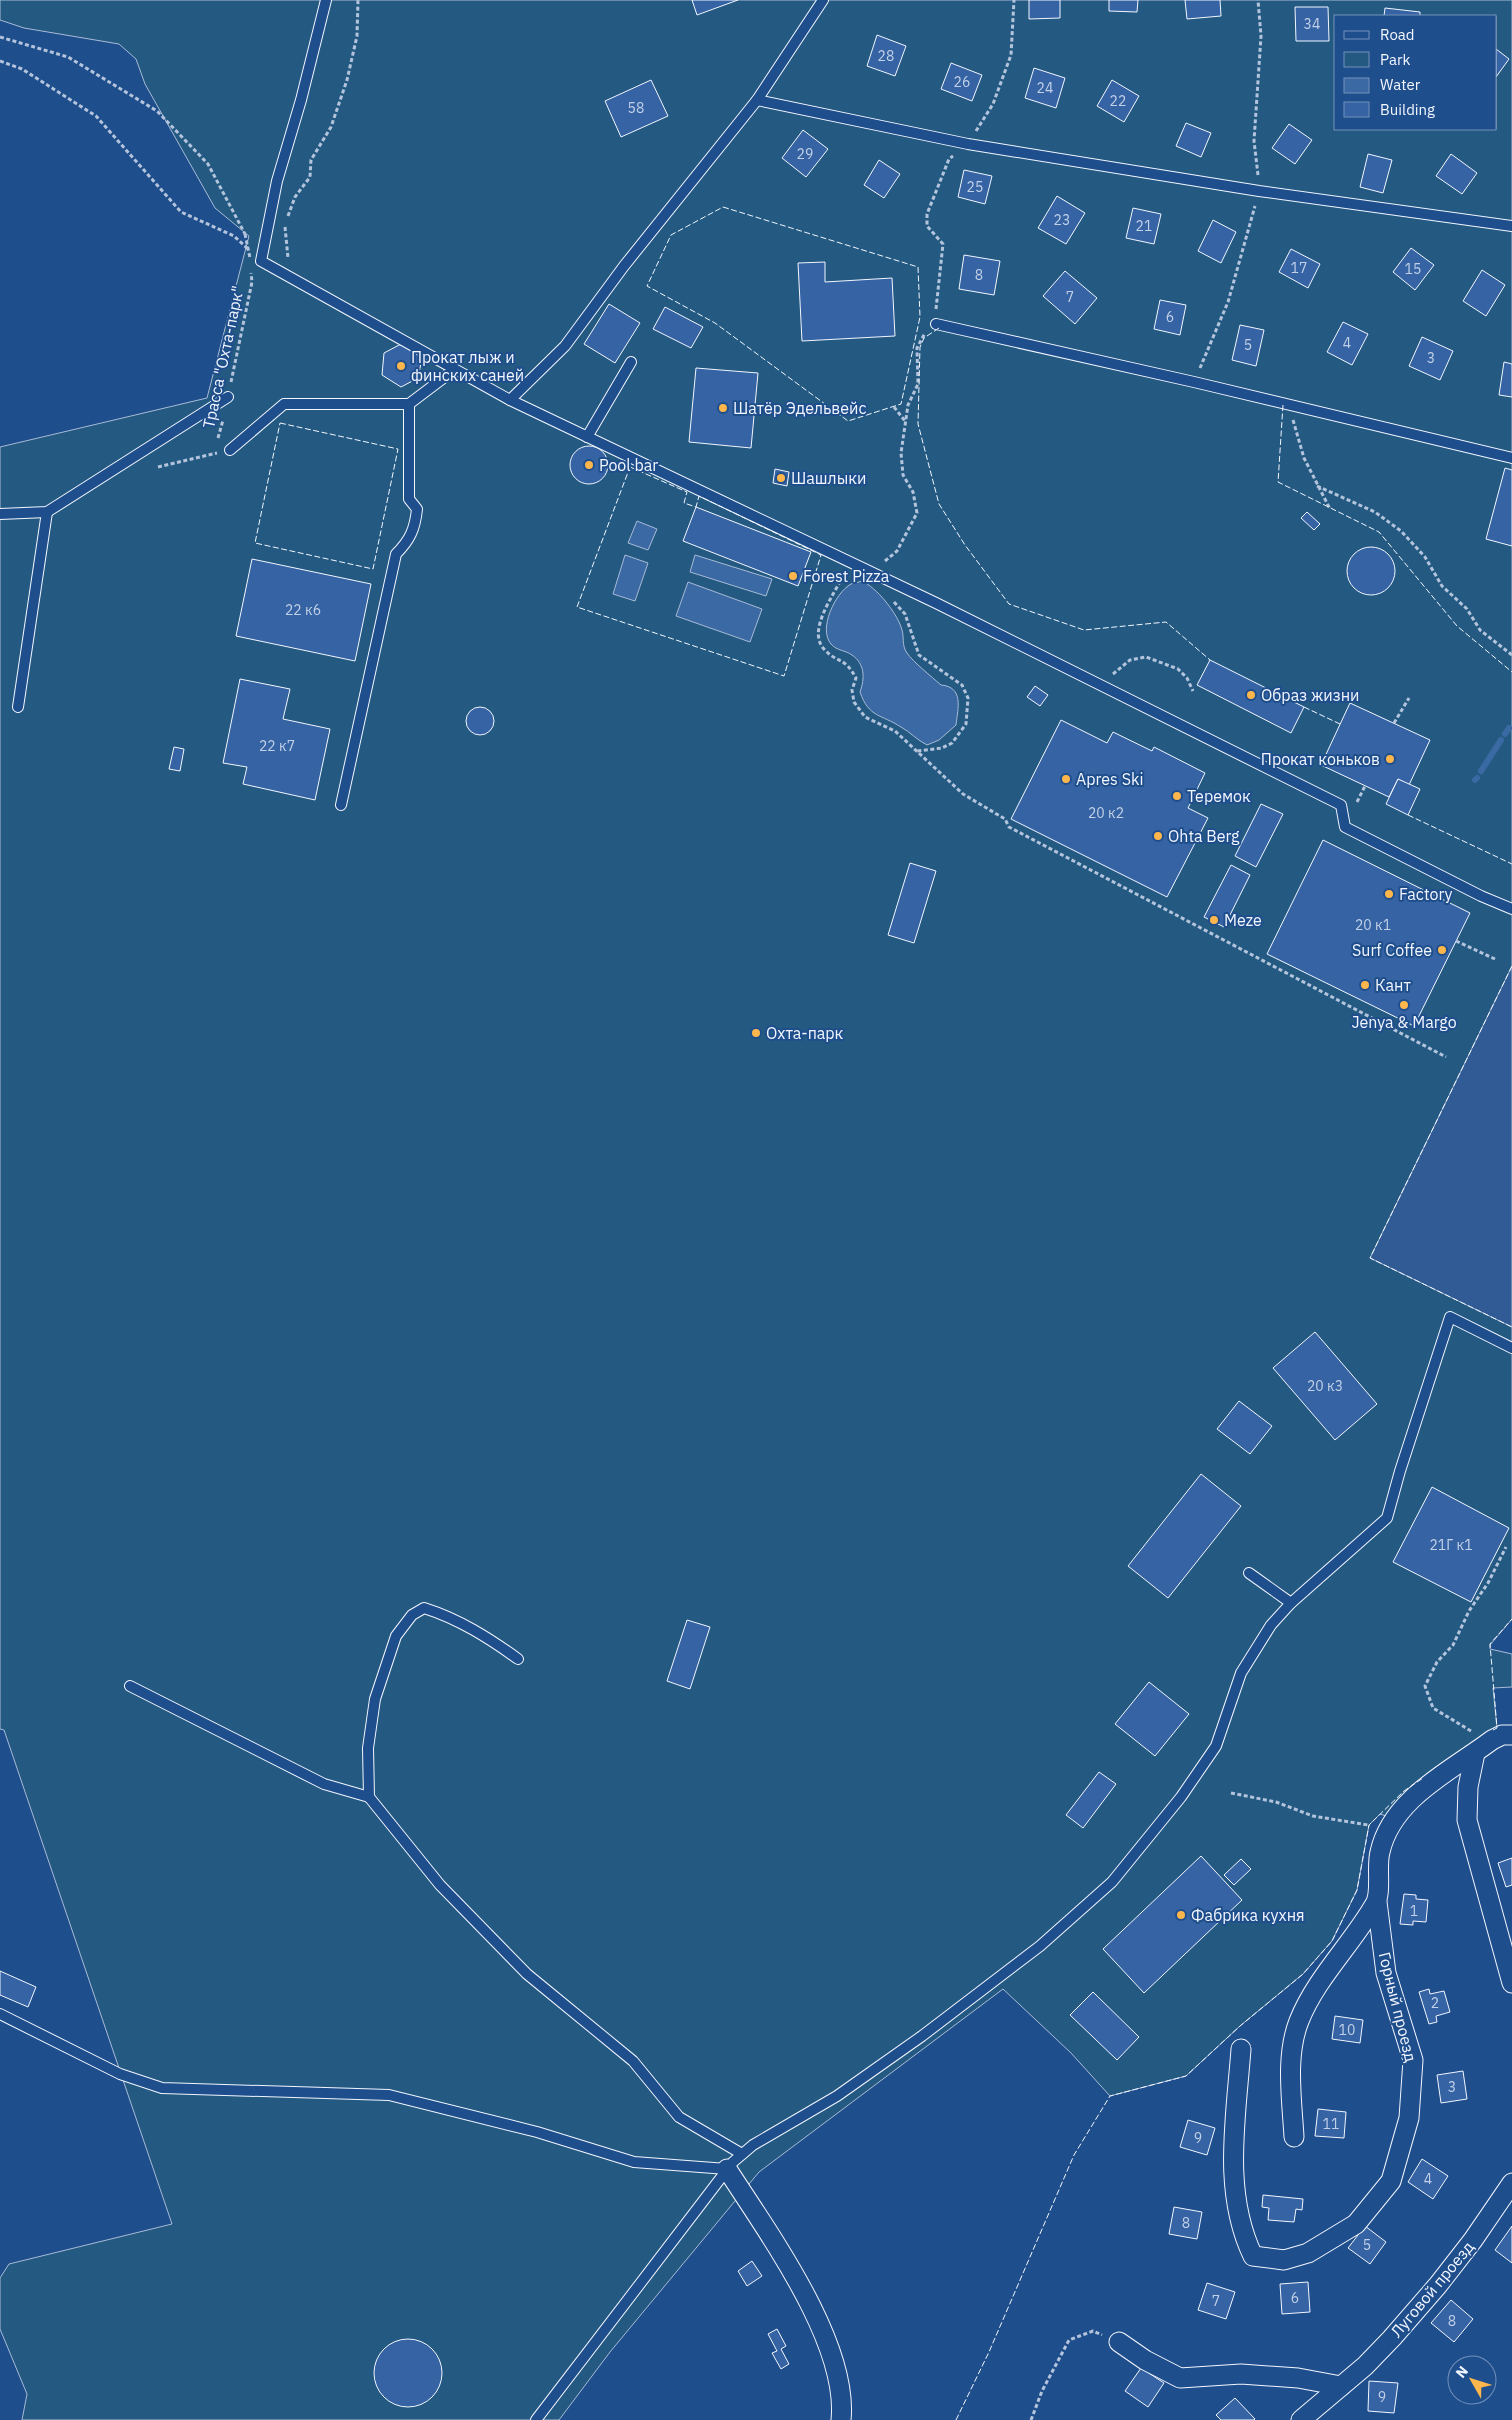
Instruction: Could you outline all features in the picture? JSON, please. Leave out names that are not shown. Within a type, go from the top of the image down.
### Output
[{"type":"street","points":[[1492,1740],[1502,1735],[1512,1735]]},
{"type":"street","name":"Горный проезд","points":[[1241,2049],[1233,2157],[1237,2211],[1243,2234],[1254,2256],[1284,2260],[1308,2253],[1356,2224],[1391,2181],[1409,2118],[1413,2060],[1386,1973],[1377,1902],[1379,1853],[1390,1822],[1429,1784],[1492,1740]]},
{"type":"street","points":[[1476,1753],[1468,1787],[1467,1820],[1512,1983]]},
{"type":"street","points":[[1294,2137],[1293,2046],[1299,2022],[1312,1995],[1377,1902]]},
{"type":"street","points":[[727,2169],[788,2263],[836,2364],[843,2402],[841,2420]]},
{"type":"street","name":"Луговой проезд","points":[[1301,2420],[1365,2366],[1392,2338],[1474,2240],[1512,2183]]},
{"type":"street","points":[[1119,2342],[1145,2360],[1180,2378],[1242,2374],[1298,2378],[1341,2386]]},
{"type":"lane","points":[[326,0],[276,182],[261,261],[510,400],[868,571],[1342,805],[1345,827],[1481,896],[1512,909]]},
{"type":"lane","points":[[510,400],[565,346],[624,266],[757,100],[823,0]]},
{"type":"lane","points":[[757,100],[968,144],[1260,191],[1512,226]]},
{"type":"lane","points":[[936,324],[1512,458]]},
{"type":"lane","points":[[587,436],[631,362]]},
{"type":"lane","points":[[230,450],[284,404],[409,404],[454,370]]},
{"type":"lane","points":[[0,514],[47,512],[228,397]]},
{"type":"lane","points":[[341,805],[396,554],[408,542],[415,528],[417,509],[409,499],[409,404]]},
{"type":"lane","points":[[18,708],[47,512]]},
{"type":"lane","points":[[536,2420],[727,2169],[742,2154],[837,2096],[922,2036],[1040,1946],[1112,1882],[1182,1797],[1216,1746],[1241,1673],[1271,1625],[1291,1603],[1387,1518],[1400,1470],[1450,1317],[1512,1348]]},
{"type":"lane","points":[[1249,1573],[1291,1603]]},
{"type":"lane","points":[[369,1797],[368,1748],[375,1699],[396,1636],[412,1616],[424,1608],[440,1613],[482,1634],[518,1659]]},
{"type":"lane","points":[[130,1686],[324,1784],[369,1797],[440,1885],[527,1974],[633,2061],[679,2117],[742,2154]]},
{"type":"lane","points":[[0,2014],[120,2074],[162,2088],[389,2095],[537,2132],[634,2162],[727,2169]]},
{"type":"path","points":[[289,276],[285,225],[295,197],[310,177],[311,160],[331,126],[346,80],[357,36],[358,0]]},
{"type":"path","points":[[868,571],[888,560],[897,550],[916,513],[913,492],[903,476],[900,453],[908,405],[918,384],[917,348],[922,337],[936,324],[943,244],[927,226],[927,214],[949,160],[968,144],[994,104],[1011,55],[1014,0]]},
{"type":"path","name":"Трасса \"Охта-парк\"","points":[[0,37],[68,57],[157,110],[208,164],[245,234],[252,282],[215,453]]},
{"type":"path","points":[[0,61],[22,69],[96,116],[181,212],[234,236],[261,261]]},
{"type":"path","points":[[1290,405],[1304,458],[1330,509]]},
{"type":"path","points":[[894,407],[905,422]]},
{"type":"path","points":[[158,467],[230,450]]},
{"type":"path","points":[[1317,486],[1375,512],[1400,531],[1425,557],[1442,586],[1467,609],[1480,630],[1512,655]]},
{"type":"path","points":[[844,573],[820,619],[820,640],[823,649],[832,656],[844,661],[851,668],[856,678],[852,690],[854,702],[865,718],[895,731],[964,794],[1005,819],[1010,827],[1446,1058]]},
{"type":"path","points":[[842,578],[850,578]]},
{"type":"path","points":[[889,596],[905,614],[919,655],[962,685],[968,698],[966,724],[952,743],[942,748],[917,751]]},
{"type":"path","points":[[1099,684],[1130,660],[1146,657],[1178,669],[1187,678],[1193,691]]},
{"type":"path","points":[[1394,723],[1408,698]]},
{"type":"path","points":[[1456,941],[1495,959]]},
{"type":"path","points":[[1492,1740],[1472,1732],[1433,1708],[1425,1686],[1437,1662],[1453,1645],[1469,1611],[1488,1584],[1506,1547]]},
{"type":"path","points":[[1231,1794],[1276,1802],[1313,1816],[1368,1825],[1387,1831]]},
{"type":"path","points":[[1031,2420],[1042,2391],[1069,2340],[1092,2331],[1119,2342]]},
{"type":"green space","name":"Охта-парк","points":[[0,0],[1512,0],[1512,1619],[1490,1645],[1490,1649],[1512,1654],[1512,1687],[1493,1688],[1497,1728],[1386,1816],[1380,1814],[1369,1825],[1357,1890],[1332,1941],[1303,1974],[1240,2026],[1186,2076],[1110,2096],[1071,2053],[1003,1989],[759,2172],[610,2352],[559,2420],[22,2420],[27,2394],[0,2329],[0,2278],[9,2264],[172,2224],[4,1730],[0,1729],[0,447],[207,398],[249,236],[215,208],[145,84],[136,59],[119,44],[24,28],[0,20]]},
{"type":"shaded area","points":[[1512,966],[1512,1327],[1370,1258]]},
{"type":"water","points":[[637,521],[657,529],[648,550],[628,543]]},
{"type":"water","points":[[625,555],[648,563],[635,601],[613,594]]},
{"type":"water","points":[[695,555],[772,579],[766,596],[690,572]]},
{"type":"water","points":[[862,581],[880,595],[895,614],[902,630],[905,650],[910,657],[941,685],[953,690],[956,694],[958,705],[956,725],[939,740],[927,745],[867,707],[860,692],[863,682],[862,667],[852,655],[833,646],[827,637],[827,621],[839,595],[851,584]]},
{"type":"water","points":[[688,582],[762,609],[750,642],[676,616]]},
{"type":"building","points":[[692,0],[738,0],[697,15]]},
{"type":"building","points":[[1029,0],[1060,0],[1060,18],[1029,19]]},
{"type":"building","points":[[1109,0],[1138,0],[1137,12],[1109,11]]},
{"type":"building","points":[[1185,0],[1220,0],[1221,16],[1187,19]]},
{"type":"building","points":[[1295,7],[1328,7],[1329,41],[1296,41]]},
{"type":"building","points":[[1385,8],[1420,12],[1420,15],[1384,15]]},
{"type":"building","points":[[877,35],[906,46],[895,76],[867,66]]},
{"type":"building","points":[[1497,50],[1509,59],[1497,76]]},
{"type":"building","points":[[951,63],[982,75],[972,101],[941,89]]},
{"type":"building","points":[[1034,68],[1065,78],[1056,108],[1025,98]]},
{"type":"building","points":[[651,80],[668,116],[621,137],[605,101]]},
{"type":"building","points":[[1112,80],[1139,96],[1124,122],[1097,106]]},
{"type":"building","points":[[1186,123],[1211,133],[1201,157],[1176,146]]},
{"type":"building","points":[[1289,124],[1312,140],[1295,164],[1272,148]]},
{"type":"building","points":[[803,130],[828,149],[806,177],[782,158]]},
{"type":"building","points":[[1368,154],[1392,160],[1383,193],[1360,187]]},
{"type":"building","points":[[1451,154],[1477,173],[1462,194],[1436,176]]},
{"type":"building","points":[[879,160],[900,174],[884,198],[864,185]]},
{"type":"building","points":[[964,170],[992,176],[985,204],[958,197]]},
{"type":"building","points":[[1057,196],[1085,213],[1066,244],[1038,228]]},
{"type":"building","points":[[1133,208],[1161,214],[1154,244],[1126,238]]},
{"type":"building","points":[[1213,220],[1236,232],[1221,263],[1198,251]]},
{"type":"building","points":[[1411,248],[1434,265],[1415,290],[1393,272]]},
{"type":"building","points":[[1291,249],[1320,264],[1308,288],[1279,272]]},
{"type":"building","points":[[964,255],[1000,261],[994,295],[959,289]]},
{"type":"building","points":[[825,262],[825,282],[892,278],[895,336],[802,341],[798,263]]},
{"type":"building","points":[[1482,270],[1505,285],[1486,316],[1463,301]]},
{"type":"building","points":[[1065,271],[1097,298],[1075,324],[1043,296]]},
{"type":"building","points":[[1160,300],[1186,305],[1180,335],[1154,329]]},
{"type":"building","points":[[609,304],[640,323],[615,363],[584,344]]},
{"type":"building","points":[[665,307],[703,327],[691,348],[653,329]]},
{"type":"building","points":[[1343,322],[1368,334],[1352,365],[1327,352]]},
{"type":"building","points":[[1240,325],[1264,330],[1256,366],[1232,360]]},
{"type":"building","points":[[1422,337],[1453,351],[1440,380],[1409,366]]},
{"type":"building","name":"Прокат лыж и финских саней","points":[[401,344],[422,358],[418,378],[401,387],[382,375],[384,353]]},
{"type":"building","points":[[1504,362],[1512,364],[1512,397],[1499,395]]},
{"type":"building","name":"Шатёр Эдельвейс","points":[[696,368],[758,373],[751,448],[689,442]]},
{"type":"building","name":"Pool bar","points":[[589,446],[602,452],[608,465],[602,478],[589,484],[576,478],[570,465],[576,452]]},
{"type":"building","points":[[1505,468],[1512,470],[1512,546],[1486,539]]},
{"type":"building","points":[[775,469],[789,472],[787,486],[773,483]]},
{"type":"building","points":[[696,507],[811,552],[798,586],[683,541]]},
{"type":"building","points":[[1307,512],[1320,524],[1314,530],[1301,518]]},
{"type":"building","points":[[1366,547],[1376,547],[1388,554],[1395,566],[1395,576],[1388,588],[1376,595],[1366,595],[1358,591],[1351,584],[1347,576],[1347,566],[1351,558],[1358,551]]},
{"type":"building","points":[[252,559],[371,584],[355,661],[236,636]]},
{"type":"building","points":[[1210,660],[1304,707],[1291,733],[1197,685]]},
{"type":"building","points":[[240,679],[290,689],[283,719],[330,729],[315,800],[243,784],[247,767],[223,763]]},
{"type":"building","points":[[1035,686],[1048,695],[1040,706],[1027,697]]},
{"type":"building","points":[[1350,703],[1430,740],[1409,785],[1398,779],[1389,797],[1321,765]]},
{"type":"building","points":[[480,707],[490,711],[494,721],[490,731],[480,735],[470,731],[466,721],[470,711]]},
{"type":"building","points":[[1061,720],[1107,743],[1113,732],[1152,751],[1154,747],[1205,773],[1188,808],[1208,818],[1167,897],[1011,819]]},
{"type":"building","points":[[174,747],[184,749],[180,771],[169,769]]},
{"type":"building","points":[[1398,779],[1420,789],[1408,815],[1386,804]]},
{"type":"building","points":[[1261,804],[1283,814],[1256,867],[1235,856]]},
{"type":"building","points":[[1323,840],[1470,913],[1414,1026],[1267,954]]},
{"type":"building","points":[[910,863],[936,871],[914,943],[888,935]]},
{"type":"building","points":[[1231,865],[1250,875],[1224,927],[1204,917]]},
{"type":"building","points":[[1315,1332],[1377,1404],[1335,1440],[1273,1368]]},
{"type":"building","points":[[1239,1401],[1272,1426],[1250,1454],[1217,1429]]},
{"type":"building","points":[[1201,1474],[1241,1506],[1168,1598],[1128,1566]]},
{"type":"building","points":[[1432,1487],[1509,1528],[1471,1602],[1393,1562]]},
{"type":"building","points":[[687,1620],[710,1627],[690,1689],[667,1681]]},
{"type":"building","points":[[1149,1682],[1189,1714],[1155,1756],[1115,1724]]},
{"type":"building","points":[[1099,1772],[1116,1784],[1083,1828],[1066,1815]]},
{"type":"building","points":[[1201,1856],[1242,1900],[1144,1993],[1103,1949]]},
{"type":"building","points":[[1512,1858],[1512,1885],[1506,1887],[1498,1863]]},
{"type":"building","points":[[1241,1859],[1251,1869],[1234,1885],[1224,1875]]},
{"type":"building","points":[[1404,1894],[1416,1895],[1416,1899],[1428,1900],[1426,1922],[1413,1921],[1413,1925],[1400,1924]]},
{"type":"building","points":[[0,1971],[36,1987],[28,2007],[0,1995]]},
{"type":"building","points":[[1429,1989],[1430,1994],[1444,1991],[1450,2012],[1436,2016],[1437,2022],[1429,2024],[1419,1992]]},
{"type":"building","points":[[1093,1992],[1139,2037],[1117,2060],[1070,2015]]},
{"type":"building","points":[[1335,2016],[1363,2020],[1360,2043],[1332,2039]]},
{"type":"building","points":[[1463,2071],[1467,2099],[1441,2103],[1437,2075]]},
{"type":"building","points":[[1318,2109],[1346,2112],[1344,2138],[1315,2136]]},
{"type":"building","points":[[1188,2120],[1215,2128],[1207,2155],[1180,2147]]},
{"type":"building","points":[[1422,2159],[1448,2176],[1433,2199],[1408,2182]]},
{"type":"building","points":[[1263,2195],[1303,2199],[1302,2210],[1296,2209],[1294,2222],[1268,2220],[1269,2208],[1262,2207]]},
{"type":"building","points":[[1174,2207],[1202,2212],[1197,2239],[1169,2234]]},
{"type":"building","points":[[1365,2226],[1386,2242],[1370,2264],[1348,2248]]},
{"type":"building","points":[[1512,2226],[1512,2263],[1495,2250]]},
{"type":"building","points":[[752,2261],[762,2276],[747,2286],[738,2271]]},
{"type":"building","points":[[1308,2282],[1310,2312],[1282,2314],[1280,2284]]},
{"type":"building","points":[[1207,2283],[1235,2292],[1226,2319],[1198,2310]]},
{"type":"building","points":[[1451,2300],[1473,2319],[1454,2342],[1431,2323]]},
{"type":"building","points":[[777,2329],[786,2346],[781,2349],[789,2364],[781,2369],[772,2353],[777,2351],[768,2334]]},
{"type":"building","points":[[408,2339],[421,2342],[432,2349],[439,2360],[442,2373],[439,2386],[432,2397],[421,2404],[408,2407],[395,2404],[384,2397],[377,2386],[374,2373],[377,2360],[384,2349],[395,2342]]},
{"type":"building","points":[[1141,2368],[1164,2383],[1148,2407],[1125,2391]]},
{"type":"building","points":[[1369,2381],[1398,2383],[1394,2413],[1368,2411]]},
{"type":"building","points":[[1235,2398],[1254,2420],[1221,2420],[1216,2415]]},
{"type":"waterway","points":[[1505,734],[1509,728]]},
{"type":"waterway","points":[[1481,771],[1501,740]]},
{"type":"fence","points":[[723,207],[918,267],[920,317],[901,404],[848,421],[715,323],[647,286],[671,235],[723,207]]},
{"type":"fence","points":[[939,328],[924,338],[920,347],[918,424],[939,504],[965,545],[1009,604],[1084,630],[1166,622],[1210,660]]},
{"type":"fence","points":[[1283,405],[1278,482],[1379,532],[1457,626],[1512,672]]},
{"type":"fence","points":[[280,423],[398,449],[373,569],[255,543],[280,423]]},
{"type":"fence","points":[[630,467],[687,492],[684,503],[696,507],[699,496],[821,555],[784,676],[577,607],[630,467]]},
{"type":"fence","points":[[1304,707],[1340,724]]},
{"type":"fence","points":[[1408,815],[1512,864]]},
{"type":"fence","points":[[1512,966],[1370,1258],[1512,1327]]},
{"type":"fence","points":[[1493,1730],[1497,1728],[1490,1644],[1512,1619]]},
{"type":"fence","points":[[956,2420],[989,2352],[1074,2155],[1110,2096],[1186,2076],[1240,2026],[1303,1974],[1332,1941],[1357,1890],[1369,1825],[1404,1791],[1423,1778]]},
{"type":"place","name":"Прокат лыж и финских саней","points":[[401,366]]},
{"type":"place","name":"Шатёр Эдельвейс","points":[[723,408]]},
{"type":"place","name":"Pool bar","points":[[589,465]]},
{"type":"place","name":"Шашлыки","points":[[781,478]]},
{"type":"place","name":"Forest Pizza","points":[[793,576]]},
{"type":"place","name":"Образ жизни","points":[[1251,695]]},
{"type":"place","name":"Прокат коньков","points":[[1390,759]]},
{"type":"place","name":"Apres Ski","points":[[1066,779]]},
{"type":"place","name":"Теремок","points":[[1177,796]]},
{"type":"place","name":"Ohta Berg","points":[[1158,836]]},
{"type":"place","name":"Factory","points":[[1389,894]]},
{"type":"place","name":"Meze","points":[[1214,920]]},
{"type":"place","name":"Surf Coffee","points":[[1442,950]]},
{"type":"place","name":"Кант","points":[[1365,985]]},
{"type":"place","name":"Jenya & Margo","points":[[1404,1005]]},
{"type":"place","name":"Охта-парк","points":[[756,1033]]},
{"type":"place","name":"Фабрика кухня","points":[[1181,1915]]}]
